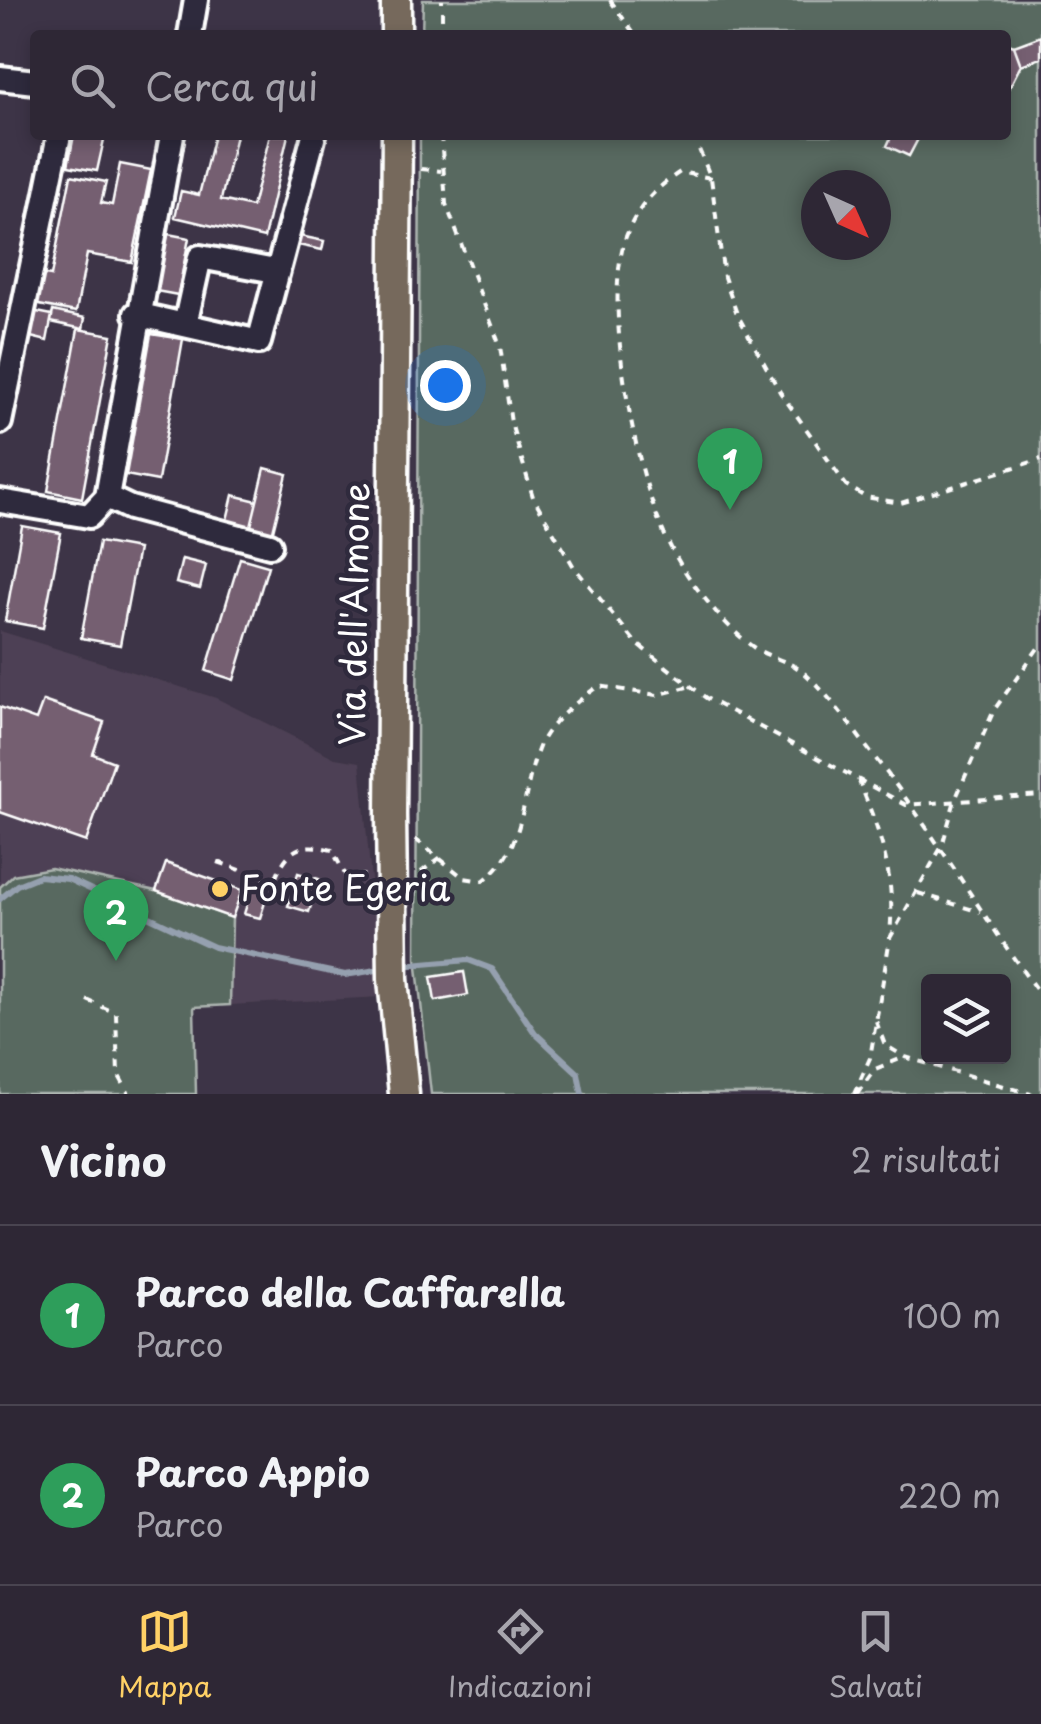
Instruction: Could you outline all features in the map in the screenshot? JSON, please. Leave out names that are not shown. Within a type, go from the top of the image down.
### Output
[{"type":"main road","points":[[396,0],[396,30]]},
{"type":"main road","name":"Via dell'Almone","points":[[397,140],[391,840],[392,946],[404,1094]]},
{"type":"lane","points":[[191,30],[196,0]]},
{"type":"lane","points":[[0,78],[30,81]]},
{"type":"lane","points":[[0,422],[58,140]]},
{"type":"lane","points":[[0,501],[89,516],[107,497],[136,314],[171,140]]},
{"type":"lane","points":[[136,314],[259,342],[313,140]]},
{"type":"lane","points":[[186,325],[200,257],[275,271]]},
{"type":"lane","points":[[107,497],[130,508],[270,545]]},
{"type":"path","points":[[442,0],[442,30]]},
{"type":"path","points":[[610,0],[631,30]]},
{"type":"path","points":[[442,140],[446,204],[500,346],[512,423],[534,497],[593,592],[636,643],[687,687],[906,805],[1041,795]]},
{"type":"path","points":[[694,140],[711,178],[724,277],[737,314],[780,392],[846,484],[865,496],[902,503],[1041,459]]},
{"type":"path","points":[[711,178],[680,172],[650,196],[625,238],[618,278],[630,408],[660,524],[684,570],[714,610],[754,648],[802,671],[877,760],[906,805],[942,846],[980,912],[1041,996]]},
{"type":"path","points":[[890,938],[942,846],[955,800],[994,710],[1041,644]]},
{"type":"path","points":[[391,840],[417,839],[464,878],[483,881],[504,865],[522,821],[539,744],[569,708],[598,686],[657,695],[687,687]]},
{"type":"path","points":[[855,1094],[870,1058],[894,896],[888,856],[857,778]]},
{"type":"path","points":[[218,862],[274,882],[283,858],[295,847],[316,845],[332,850],[346,876],[368,875]]},
{"type":"path","points":[[420,872],[442,857]]},
{"type":"path","points":[[917,892],[980,912]]},
{"type":"path","points":[[87,1000],[116,1012],[118,1074],[129,1094]]},
{"type":"path","points":[[876,1021],[886,1044],[906,1057],[1031,1094]]},
{"type":"path","points":[[855,1094],[875,1069],[906,1057]]},
{"type":"shaded area","points":[[0,631],[216,698],[335,758],[360,762],[382,997],[230,1005],[232,918],[13,875],[0,887]]},
{"type":"green space","points":[[423,0],[1041,0],[1041,1094],[431,1094],[416,958],[420,140],[1011,140],[1011,30],[422,30]]},
{"type":"green space","points":[[51,868],[156,891],[232,918],[230,1005],[194,1007],[196,1094],[0,1094],[0,887],[13,875]]},
{"type":"building","points":[[1041,36],[1041,58],[1021,65],[1014,46]]},
{"type":"building","points":[[1011,45],[1014,46],[1021,65],[1011,84]]},
{"type":"building","points":[[73,140],[104,140],[97,171],[68,166]]},
{"type":"building","points":[[213,140],[235,140],[221,200],[252,207],[269,140],[287,140],[264,238],[175,217],[181,191],[199,195]]},
{"type":"building","points":[[890,140],[917,140],[909,156],[887,146]]},
{"type":"building","points":[[120,164],[151,170],[132,262],[87,254],[76,312],[34,304],[40,274],[51,276],[71,175],[106,182],[101,203],[112,205]]},
{"type":"building","points":[[168,234],[189,238],[178,295],[156,291]]},
{"type":"building","points":[[300,236],[324,241],[322,250],[298,245]]},
{"type":"building","points":[[32,311],[52,315],[47,341],[27,336]]},
{"type":"building","points":[[53,311],[85,318],[83,329],[51,322]]},
{"type":"building","points":[[78,329],[112,335],[82,498],[48,491]]},
{"type":"building","points":[[151,334],[183,339],[158,481],[126,475]]},
{"type":"building","points":[[265,468],[287,474],[272,535],[250,530]]},
{"type":"building","points":[[233,495],[257,501],[250,530],[226,524]]},
{"type":"building","points":[[22,526],[61,533],[43,628],[5,621]]},
{"type":"building","points":[[99,542],[138,549],[120,645],[81,638]]},
{"type":"building","points":[[240,558],[268,566],[234,680],[206,671]]},
{"type":"building","points":[[182,559],[206,565],[200,589],[176,583]]},
{"type":"building","points":[[43,701],[104,722],[93,754],[114,762],[86,842],[0,812],[0,707],[36,720]]},
{"type":"building","points":[[166,863],[242,890],[232,918],[156,891]]},
{"type":"building","points":[[298,873],[319,879],[309,912],[288,906]]},
{"type":"building","points":[[252,888],[268,893],[260,918],[244,914]]},
{"type":"building","points":[[464,972],[468,995],[435,1001],[431,977]]},
{"type":"waterway","points":[[0,899],[17,885],[39,876],[68,879],[214,947],[345,975],[383,969]]},
{"type":"waterway","points":[[400,966],[468,960],[492,969],[535,1033],[578,1073],[582,1094]]},
{"type":"place","name":"Parco della Caffarella","points":[[730,510]]},
{"type":"place","name":"Fonte Egeria","points":[[220,889]]},
{"type":"place","name":"Parco Appio","points":[[116,961]]}]
